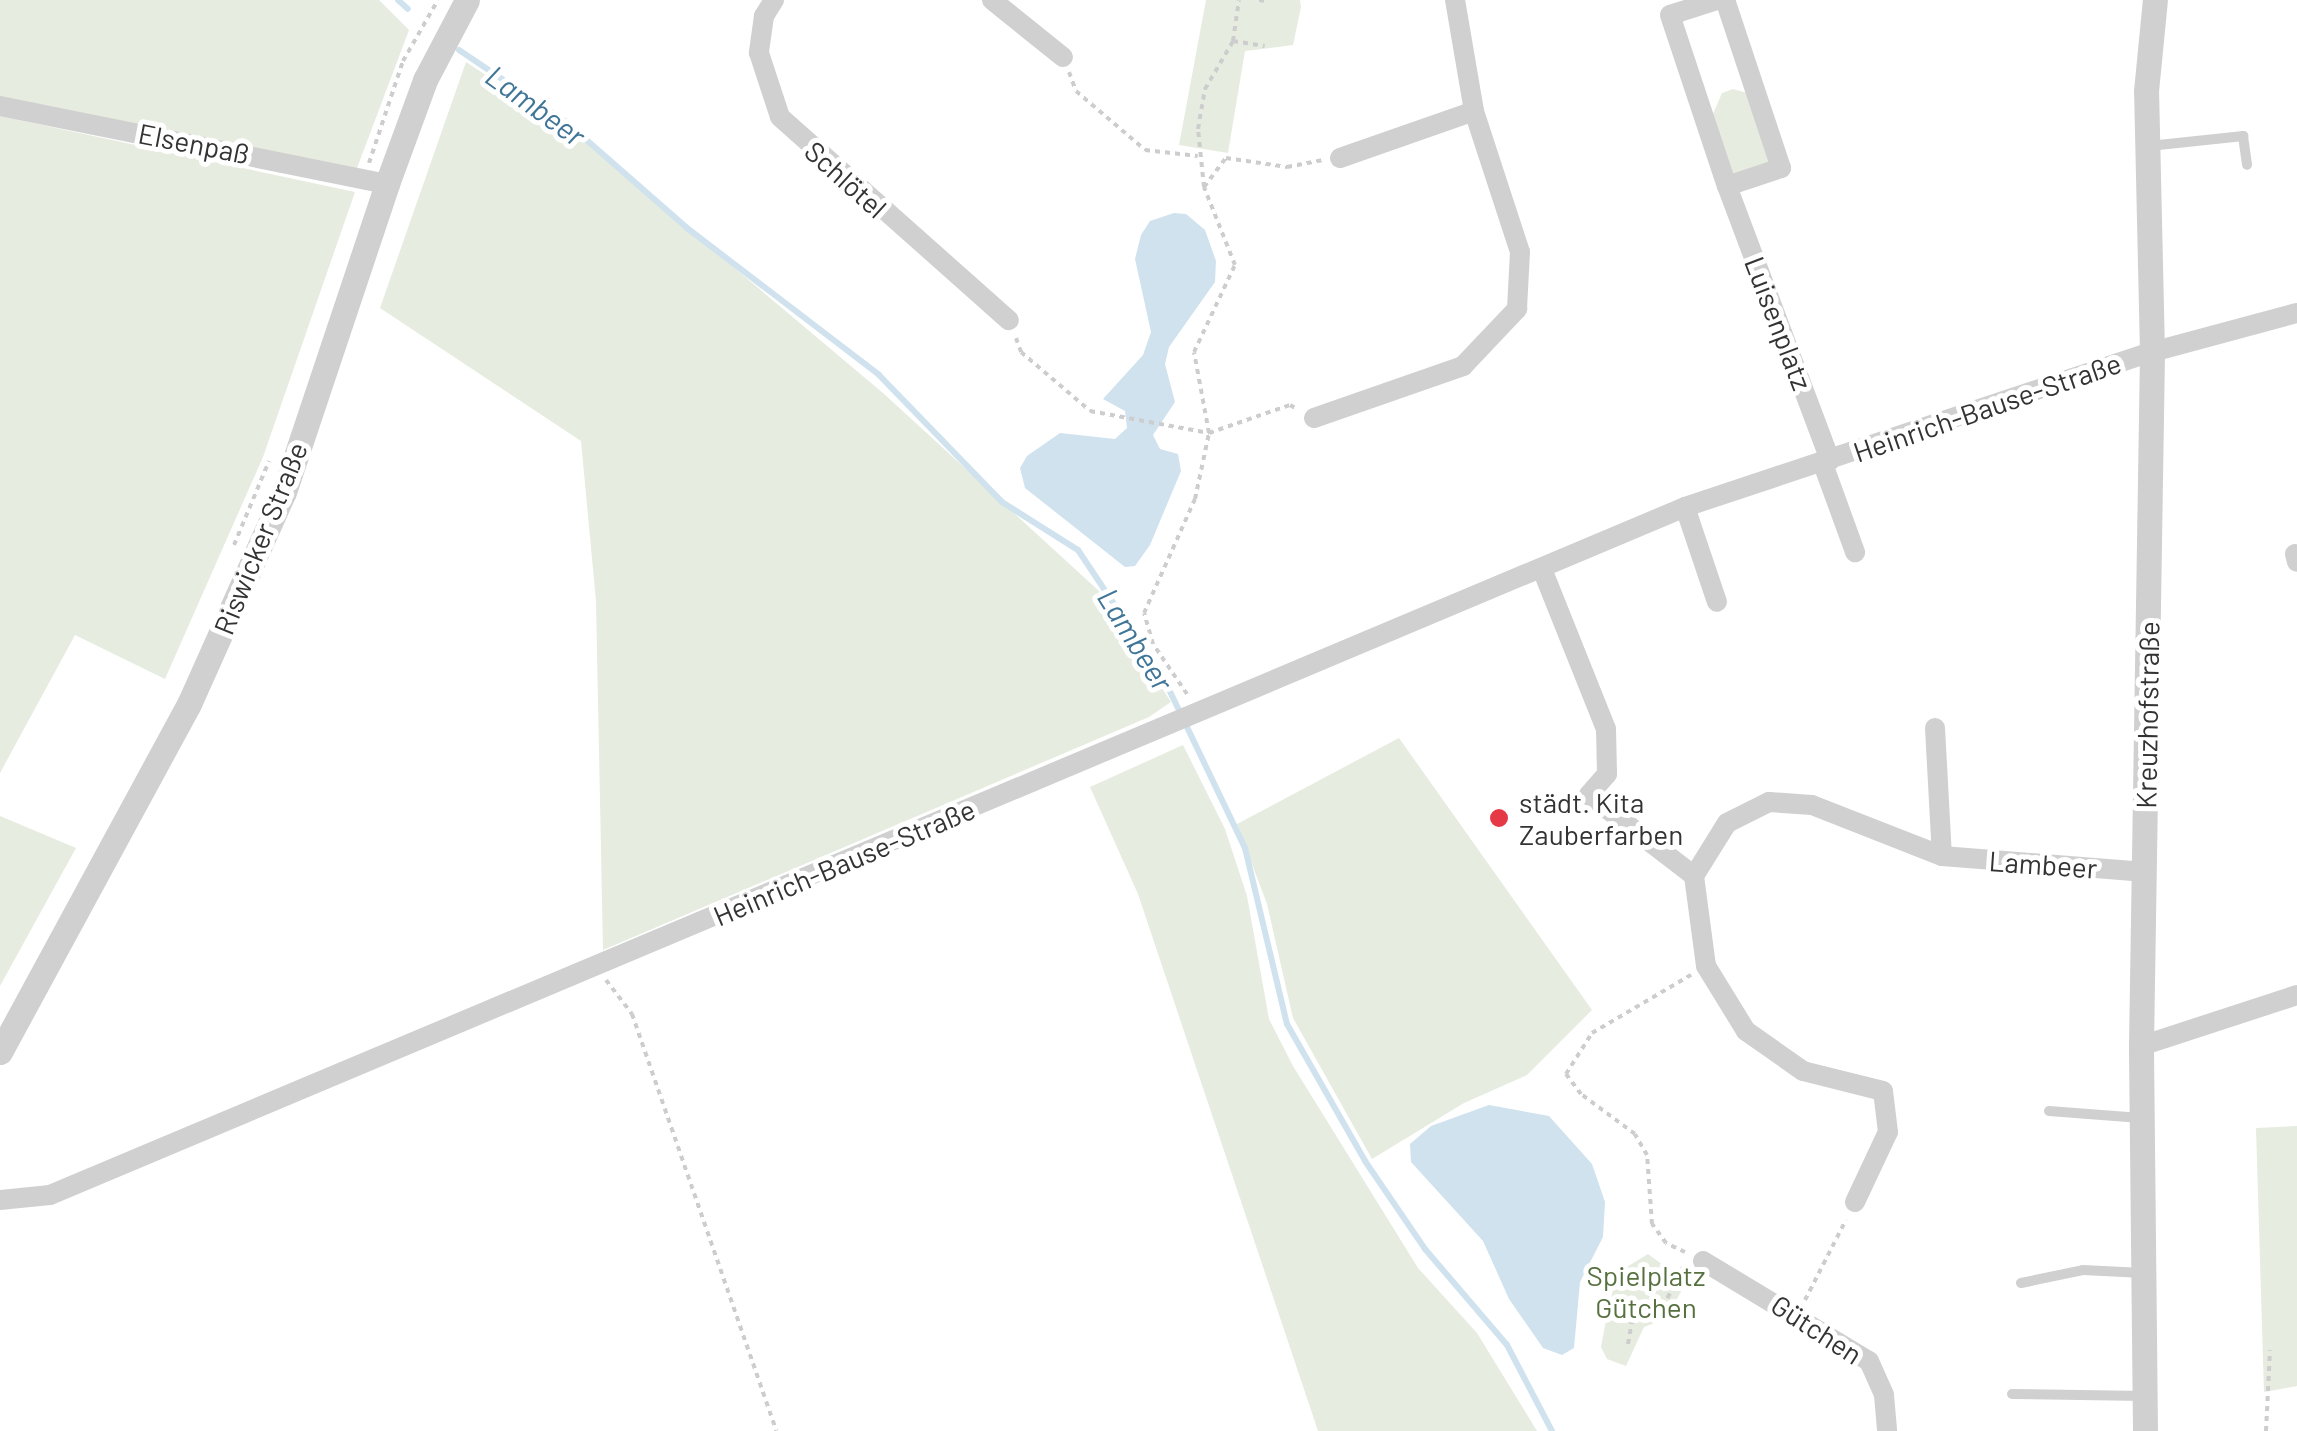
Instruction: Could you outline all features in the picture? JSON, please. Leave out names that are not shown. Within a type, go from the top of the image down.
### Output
[{"type":"street","name":"Riswicker Straße","points":[[0,1052],[189,704],[268,527],[426,80],[467,0]]},
{"type":"street","name":"Schlötel","points":[[774,0],[764,16],[759,53],[780,117],[1009,320]]},
{"type":"street","points":[[992,0],[1063,57]]},
{"type":"street","points":[[1314,418],[1463,366],[1517,308],[1520,252],[1474,110],[1456,0]]},
{"type":"street","name":"Luisenplatz","points":[[1727,186],[1781,168],[1721,0],[1670,15],[1727,186],[1827,462]]},
{"type":"street","name":"Kreuzhofstraße","points":[[2145,1431],[2141,1046],[2152,352],[2148,146],[2155,0]]},
{"type":"street","name":"Elsenpaß","points":[[0,106],[387,184]]},
{"type":"street","points":[[1340,158],[1474,110]]},
{"type":"street","name":"Heinrich-Bause-Straße","points":[[0,1200],[50,1194],[1684,507],[2152,352],[2297,313]]},
{"type":"street","name":"Heinrich-Bause-Straße","points":[[1827,462],[1854,552]]},
{"type":"street","points":[[1684,507],[1717,602]]},
{"type":"street","points":[[1542,569],[1588,676],[1606,744],[1606,774],[1589,795],[1694,876],[1706,966],[1746,1031],[1803,1071],[1883,1091],[1888,1132],[1855,1202]]},
{"type":"street","points":[[1935,728],[1942,856]]},
{"type":"street","name":"Lambeer","points":[[1694,876],[1727,823],[1769,802],[1812,806],[1942,856],[2145,872]]},
{"type":"street","points":[[2141,1046],[2297,995]]},
{"type":"street","name":"Gütchen","points":[[1702,1261],[1795,1311],[1869,1361],[1884,1395],[1887,1431]]},
{"type":"lane","points":[[2148,146],[2243,136],[2247,165]]},
{"type":"lane","points":[[2049,1112],[2142,1118]]},
{"type":"lane","points":[[2021,1282],[2083,1270],[2144,1273]]},
{"type":"lane","points":[[2012,1394],[2145,1396]]},
{"type":"path","points":[[1189,718],[1153,644],[1144,613],[1195,499],[1209,434],[1194,352],[1235,265],[1204,187],[1198,156],[1205,89],[1233,41],[1239,0]]},
{"type":"path","points":[[1259,0],[1267,1]]},
{"type":"path","points":[[1233,41],[1265,46]]},
{"type":"path","points":[[1063,57],[1076,91],[1145,150],[1198,156]]},
{"type":"path","points":[[1204,187],[1226,158],[1286,166],[1340,158]]},
{"type":"path","points":[[1009,320],[1032,362],[1090,411],[1209,434],[1290,405],[1314,418]]},
{"type":"path","points":[[230,554],[273,452]]},
{"type":"path","points":[[1628,1344],[1632,1322],[1663,1307],[1689,1254],[1666,1243],[1652,1224],[1647,1154],[1635,1134],[1582,1094],[1566,1074],[1592,1033],[1706,966]]},
{"type":"path","points":[[591,968],[622,993],[632,1014],[776,1431]]},
{"type":"path","points":[[1795,1311],[1855,1202]]},
{"type":"path","points":[[2266,1431],[2270,1350]]},
{"type":"green space","points":[[0,0],[379,0],[409,30],[357,168],[0,97]]},
{"type":"green space","points":[[1206,0],[1300,0],[1293,45],[1245,51],[1228,153],[1179,145]]},
{"type":"green space","points":[[466,62],[574,133],[883,393],[1099,591],[1171,702],[1149,717],[603,950],[596,601],[581,441],[380,308]]},
{"type":"green space","points":[[1733,89],[1747,93],[1774,159],[1739,178],[1731,173],[1713,114],[1722,93]]},
{"type":"green space","points":[[0,116],[355,192],[263,457],[165,679],[75,635],[0,773]]},
{"type":"green space","points":[[1399,738],[1592,1010],[1527,1075],[1464,1103],[1372,1159],[1293,1018],[1267,904],[1237,824]]},
{"type":"green space","points":[[1183,745],[1225,829],[1247,896],[1269,1019],[1293,1066],[1418,1268],[1477,1333],[1537,1431],[1318,1431],[1138,894],[1090,787]]},
{"type":"green space","points":[[0,816],[76,848],[0,986]]},
{"type":"green space","points":[[2297,1126],[2297,1386],[2264,1392],[2256,1128]]},
{"type":"green space","name":"Spielplatz Gütchen","points":[[1648,1254],[1686,1282],[1667,1318],[1644,1327],[1626,1366],[1607,1359],[1601,1347],[1607,1315],[1617,1273]]},
{"type":"water","points":[[1174,213],[1186,214],[1205,230],[1216,261],[1215,282],[1169,347],[1165,364],[1175,402],[1153,435],[1160,449],[1178,454],[1181,471],[1150,545],[1135,566],[1125,567],[1025,488],[1020,468],[1027,456],[1060,433],[1115,439],[1127,428],[1125,411],[1103,399],[1143,355],[1151,332],[1135,259],[1141,235],[1150,221]]},
{"type":"water","points":[[1489,1105],[1549,1116],[1592,1164],[1605,1202],[1603,1237],[1580,1282],[1574,1348],[1562,1355],[1543,1348],[1509,1299],[1483,1241],[1411,1162],[1410,1144],[1431,1126]]},
{"type":"waterway","name":"Lambeer","points":[[398,0],[408,9]]},
{"type":"waterway","name":"Lambeer","points":[[459,50],[566,122],[687,228],[879,375],[1002,502],[1078,550],[1164,679],[1245,848],[1287,1024],[1365,1161],[1425,1249],[1507,1345],[1552,1431]]},
{"type":"place","name":"städt. Kita Zauberfarben","points":[[1499,818]]}]
